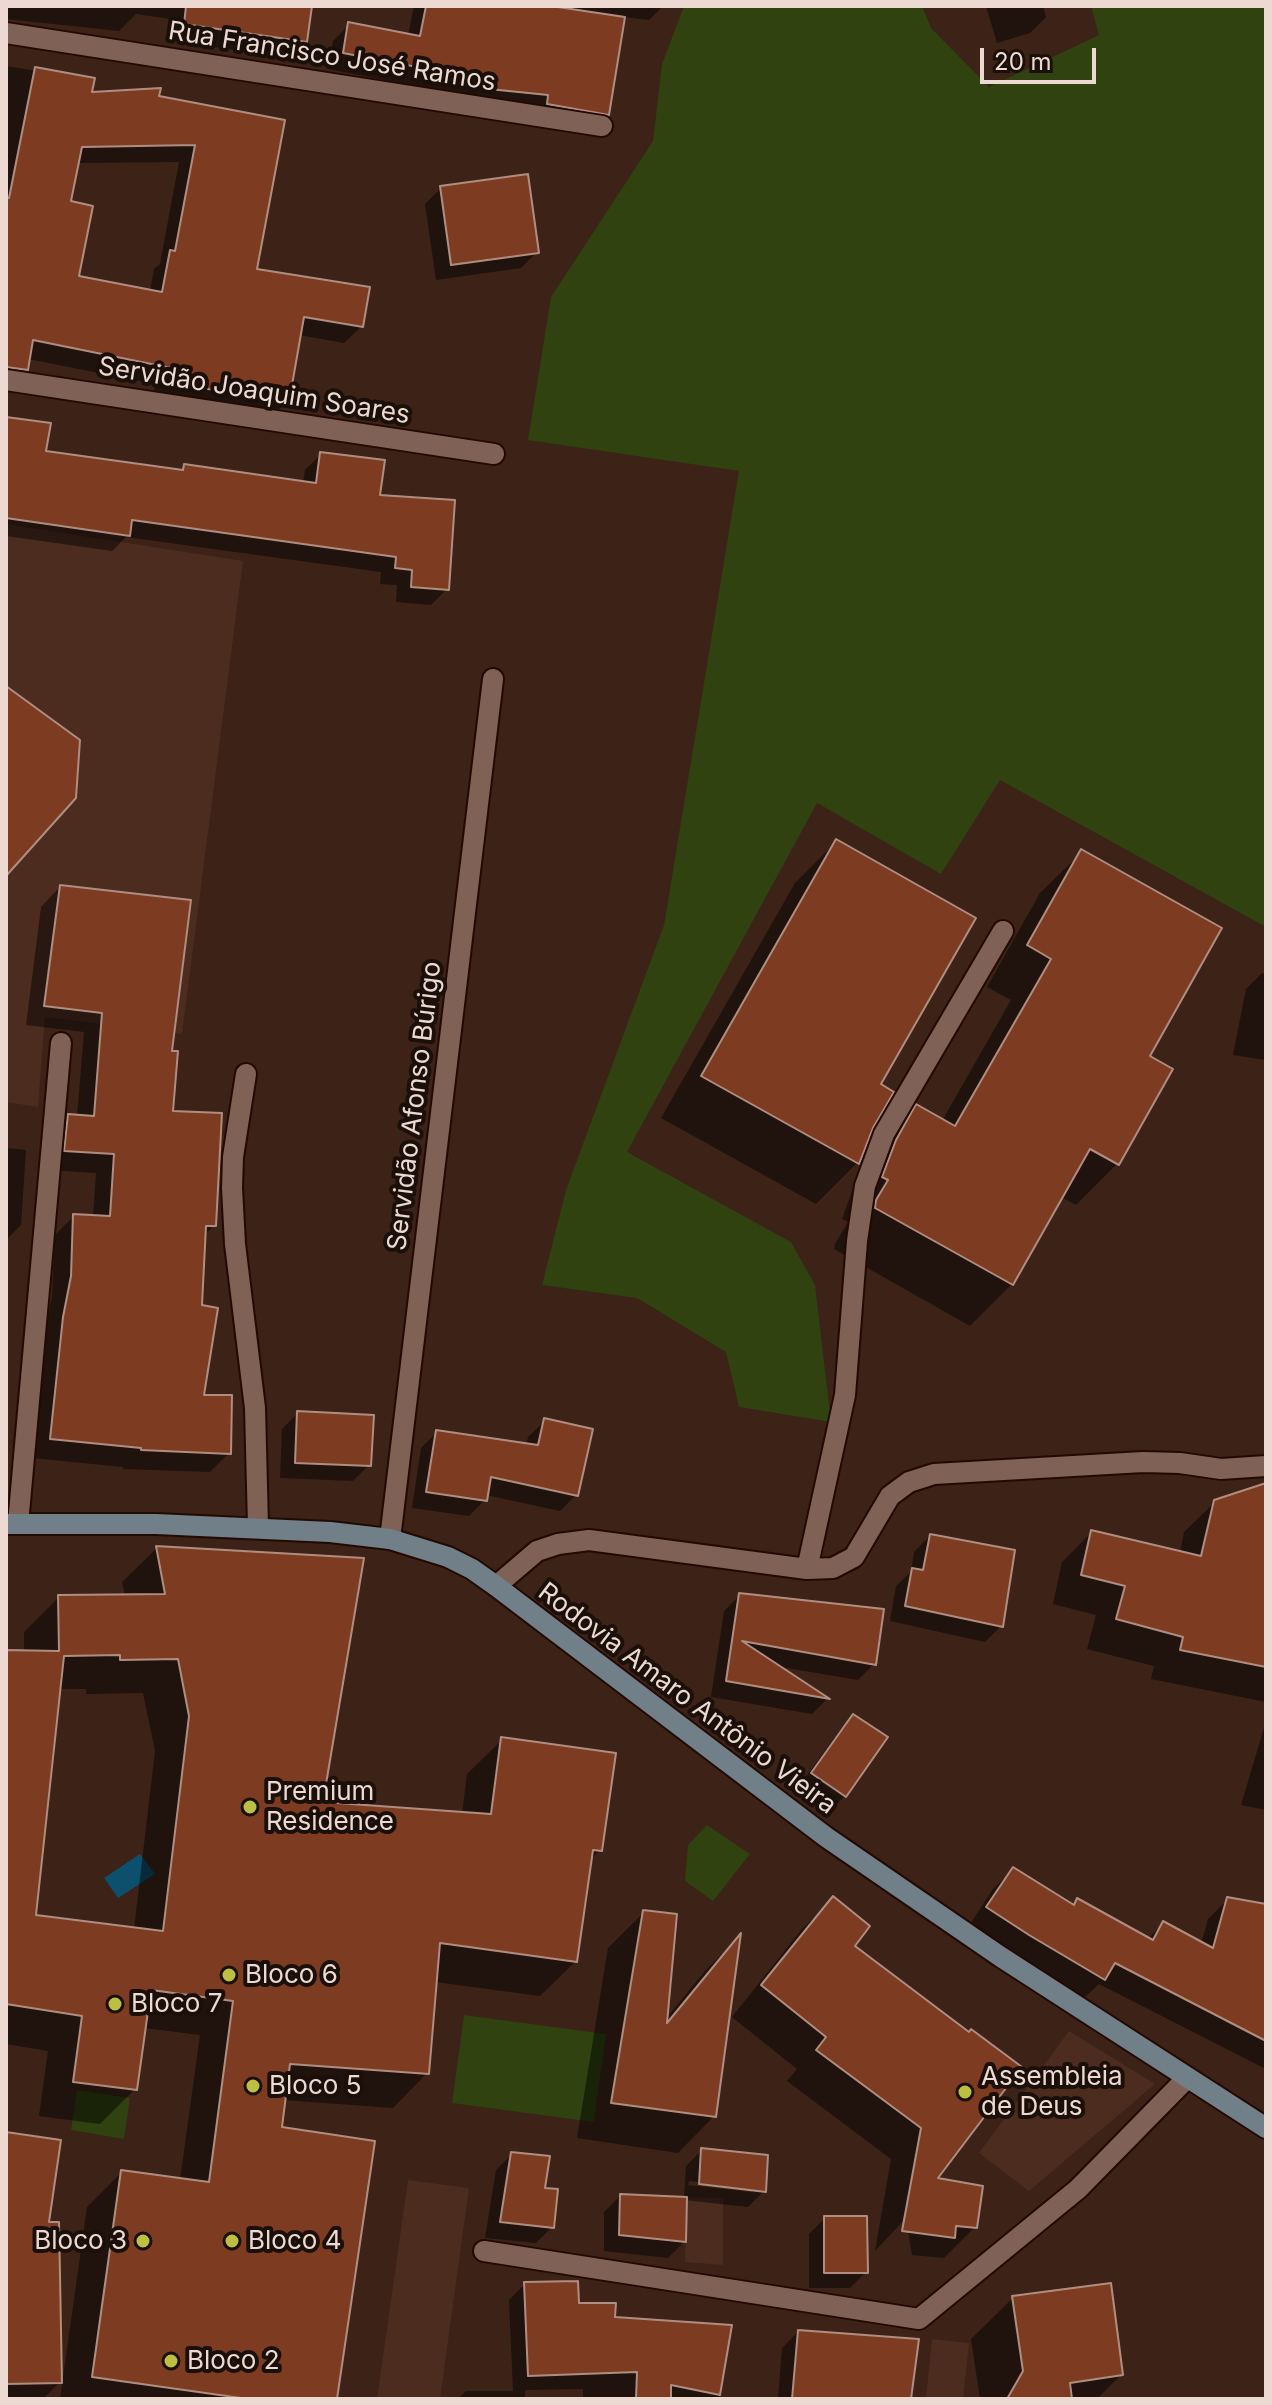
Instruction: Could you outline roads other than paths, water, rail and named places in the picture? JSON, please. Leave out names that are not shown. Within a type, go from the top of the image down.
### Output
[{"type":"main road","name":"Rodovia Amaro Antônio Vieira","points":[[12,1524],[258,1526],[390,1539],[448,1557],[496,1586],[826,1837],[987,1948],[1266,2128]]},
{"type":"street","name":"Rua Francisco José Ramos","points":[[6,33],[602,126]]},
{"type":"street","name":"Servidão Joaquim Soares","points":[[6,380],[494,454]]},
{"type":"street","name":"Servidão Afonso Búrigo","points":[[390,1539],[493,679]]},
{"type":"street","points":[[807,1569],[845,1395],[857,1241],[865,1186],[884,1134],[1003,931]]},
{"type":"street","points":[[12,1524],[61,1043]]},
{"type":"street","points":[[246,1074],[233,1157],[232,1188],[235,1244],[254,1396],[258,1526]]},
{"type":"street","points":[[496,1586],[537,1551],[558,1544],[589,1540],[807,1569],[833,1568],[854,1557],[890,1496],[909,1482],[934,1474],[1143,1462],[1221,1469],[1266,1466]]},
{"type":"street","points":[[484,2251],[919,2319],[1078,2189],[1187,2078]]},
{"type":"water","points":[[140,1854],[155,1874],[118,1898],[104,1878]]},
{"type":"place","name":"Premium Residence","points":[[250,1807]]},
{"type":"place","name":"Bloco 6","points":[[229,1975]]},
{"type":"place","name":"Bloco 7","points":[[115,2004]]},
{"type":"place","name":"Bloco 5","points":[[253,2086]]},
{"type":"place","name":"Assembleia de Deus","points":[[965,2092]]},
{"type":"place","name":"Bloco 3","points":[[143,2241]]},
{"type":"place","name":"Bloco 4","points":[[232,2241]]},
{"type":"place","name":"Bloco 2","points":[[171,2361]]}]
